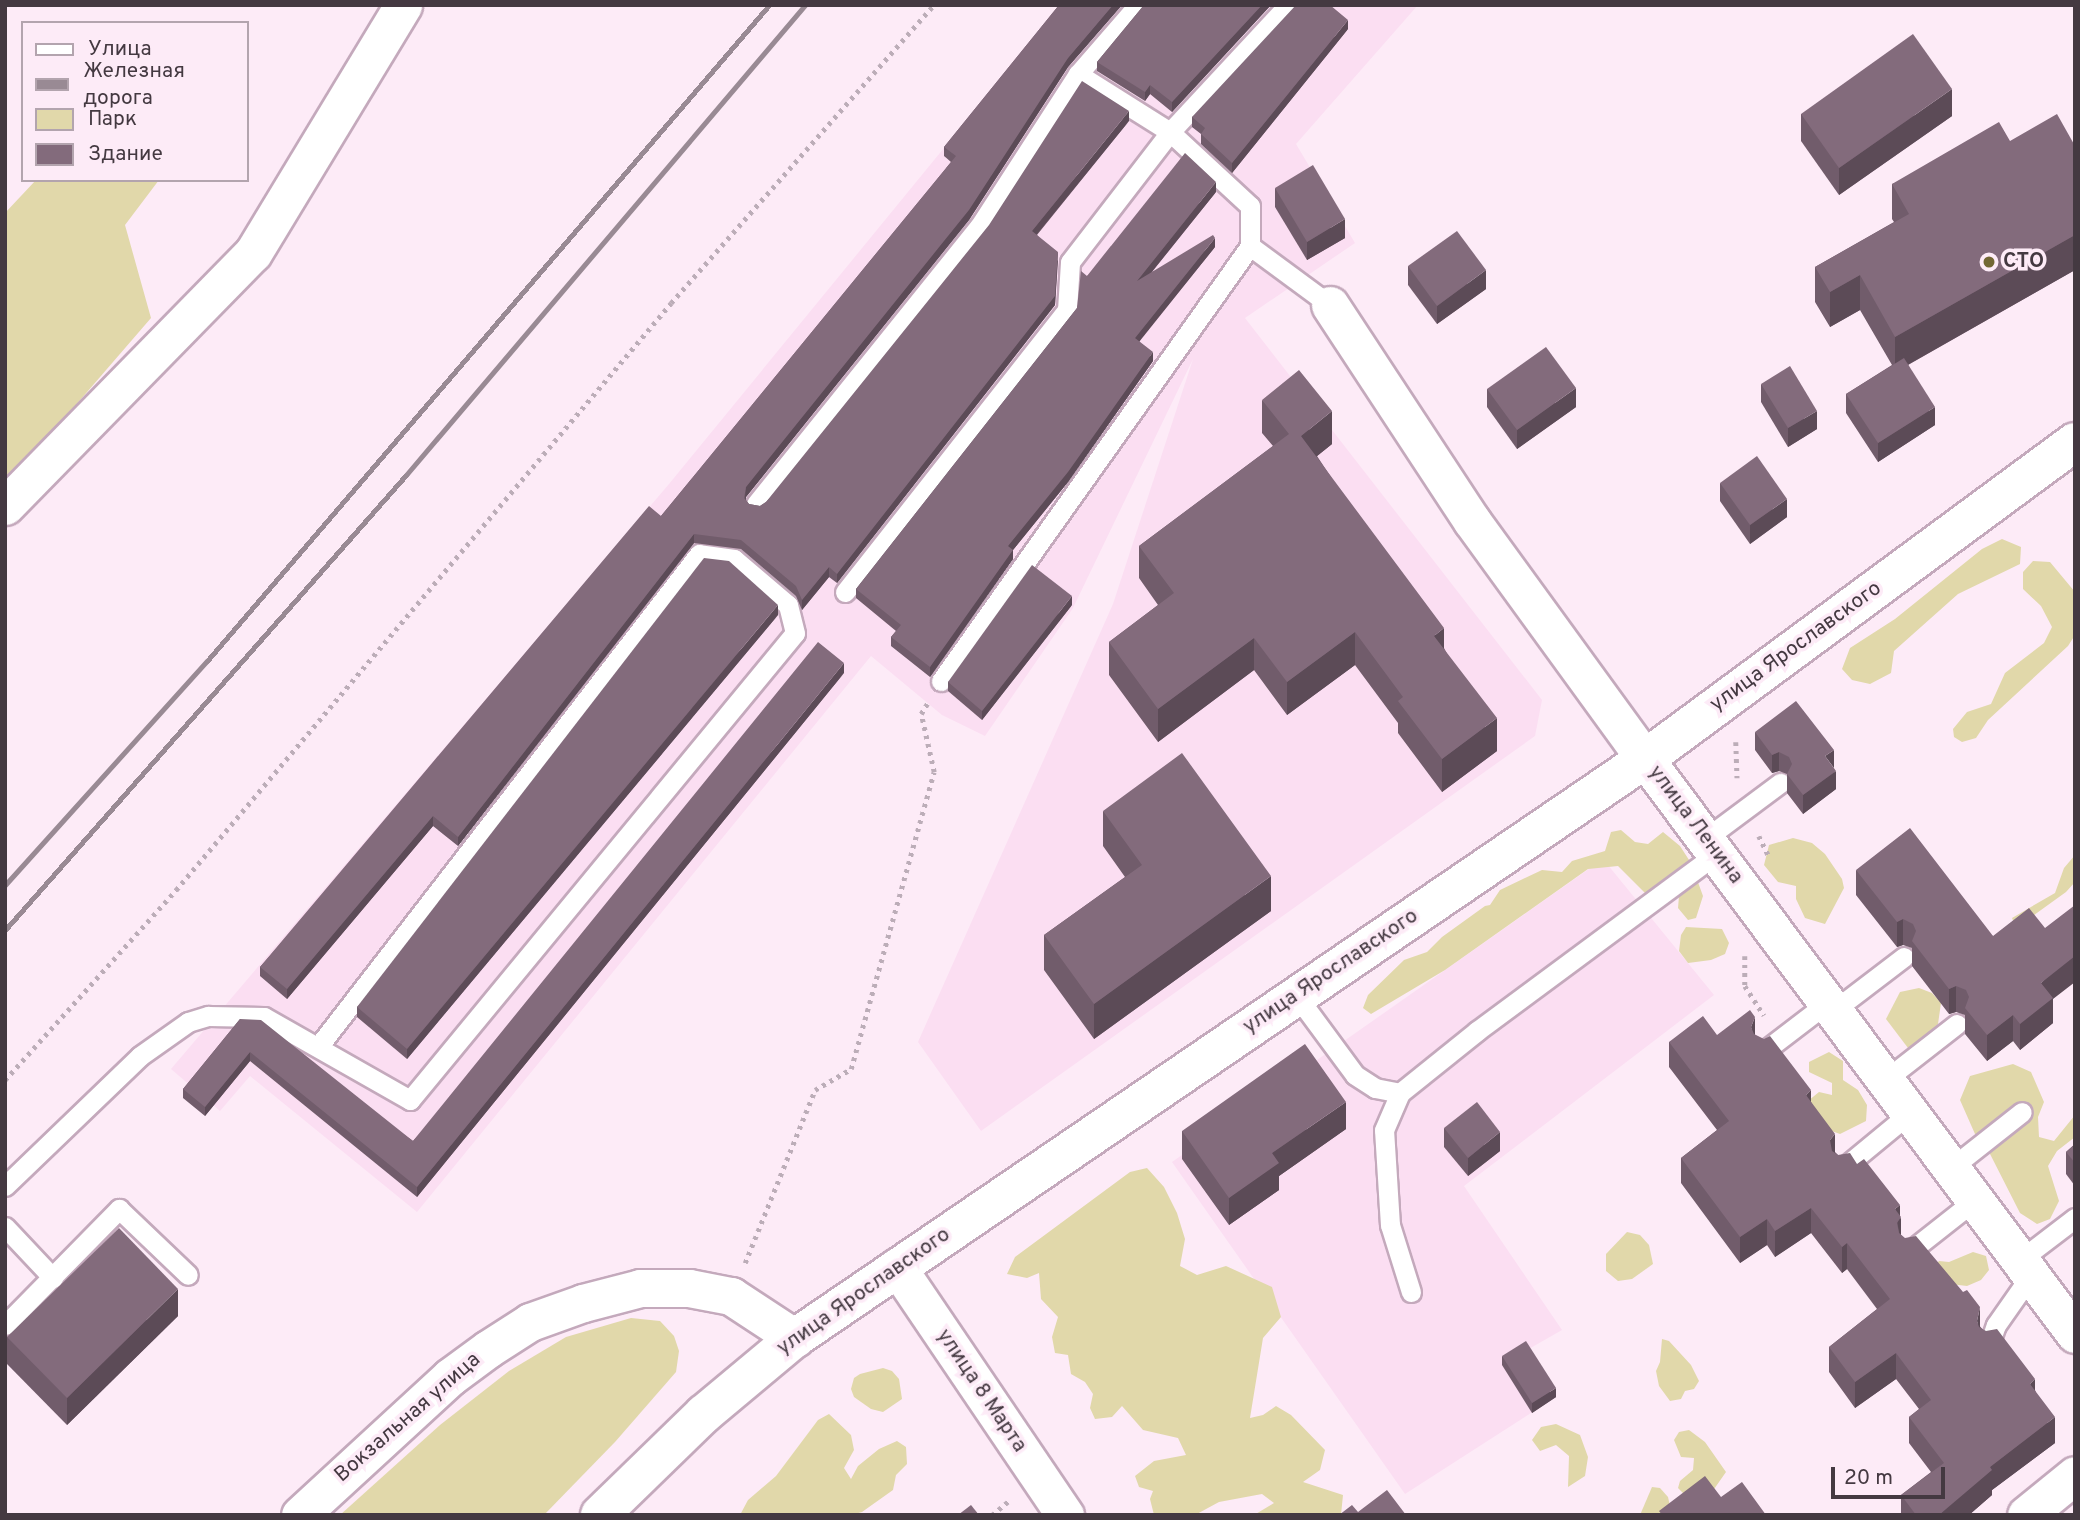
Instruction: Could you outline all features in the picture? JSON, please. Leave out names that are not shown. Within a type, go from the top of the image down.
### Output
[{"type":"street","points":[[12,488],[253,253],[403,5]]},
{"type":"street","name":"улица Ленина","points":[[1330,305],[1472,521],[1645,759],[2075,1334]]},
{"type":"street","name":"улица Ярославского","points":[[600,1515],[704,1414],[795,1338],[1645,759],[2075,442]]},
{"type":"street","name":"улица 8 Марта","points":[[897,1267],[1065,1515]]},
{"type":"street","name":"Вокзальная улица","points":[[300,1515],[450,1377],[530,1322],[583,1303],[640,1288],[689,1288],[731,1296],[795,1338]]},
{"type":"street","points":[[2026,1515],[2075,1475]]},
{"type":"lane","points":[[756,503],[979,228],[1078,74],[1138,5]]},
{"type":"lane","points":[[845,592],[1067,310],[1070,262],[1170,132],[1288,5]]},
{"type":"lane","points":[[941,681],[1250,246],[1250,206],[1170,132],[1078,74]]},
{"type":"lane","points":[[1250,246],[1330,305]]},
{"type":"lane","points":[[5,1186],[140,1056],[188,1022],[208,1016],[264,1017],[410,1100],[795,633],[788,605],[734,559],[699,554],[318,1047]]},
{"type":"lane","points":[[1411,1292],[1390,1225],[1384,1130],[1400,1093],[1711,847],[1746,808],[1780,783]]},
{"type":"lane","points":[[1763,1052],[1904,957]]},
{"type":"lane","points":[[1296,995],[1355,1075],[1375,1088],[1400,1093]]},
{"type":"lane","points":[[1885,1080],[1957,1024]]},
{"type":"lane","points":[[1951,1168],[2022,1112]]},
{"type":"lane","points":[[1842,1169],[1910,1113]]},
{"type":"lane","points":[[1909,1252],[1975,1200]]},
{"type":"lane","points":[[5,1325],[119,1209],[188,1275]]},
{"type":"lane","points":[[1989,1345],[1996,1325],[2025,1268],[2075,1218]]},
{"type":"lane","points":[[5,1227],[53,1278]]},
{"type":"path","points":[[5,1080],[176,890],[671,303],[934,5]]},
{"type":"path","points":[[731,1296],[815,1090],[851,1069],[934,772],[921,714],[941,681]]},
{"type":"path","points":[[1737,738],[1734,746],[1735,774],[1746,808],[1775,870]]},
{"type":"path","points":[[1745,943],[1745,986],[1780,1039]]},
{"type":"shaded area","points":[[1061,5],[1418,5],[1296,144],[1355,243],[1245,318],[1542,700],[1535,736],[981,1131],[918,1042],[1113,604],[1193,359],[1073,608],[985,736],[942,715],[871,656],[417,1212],[250,1076],[220,1111],[171,1069],[669,484]]},
{"type":"shaded area","points":[[1603,859],[1714,995],[1464,1186],[1562,1330],[1527,1350],[1556,1397],[1405,1494],[1172,1162]]},
{"type":"green space","points":[[34,182],[157,182],[125,225],[151,318],[5,487],[5,213]]},
{"type":"green space","points":[[2002,539],[2021,547],[2020,564],[1958,594],[1894,651],[1891,673],[1870,684],[1852,680],[1842,669],[1850,648],[1895,619],[1982,549]]},
{"type":"green space","points":[[2033,561],[2050,562],[2075,592],[2075,635],[2068,646],[1988,720],[1976,738],[1962,742],[1954,737],[1953,729],[1967,712],[1991,704],[2005,673],[2044,643],[2052,627],[2041,606],[2023,589],[2023,572]]},
{"type":"green space","points":[[1621,830],[1635,842],[1648,844],[1663,832],[1680,846],[1691,863],[1703,896],[1696,918],[1688,920],[1678,908],[1679,896],[1665,902],[1648,896],[1618,866],[1588,869],[1445,970],[1371,1014],[1363,1008],[1368,995],[1404,960],[1427,952],[1442,937],[1490,905],[1500,890],[1542,870],[1562,872],[1572,861],[1605,851],[1611,832]]},
{"type":"green space","points":[[1793,838],[1812,843],[1825,854],[1842,879],[1844,888],[1825,924],[1805,918],[1796,899],[1796,886],[1778,882],[1764,865],[1769,845]]},
{"type":"green space","points":[[2075,855],[2075,882],[2066,892],[2016,928],[2012,918],[2055,893],[2064,868]]},
{"type":"green space","points":[[1686,927],[1722,929],[1729,943],[1725,954],[1711,960],[1688,963],[1679,951],[1681,935]]},
{"type":"green space","points":[[1919,988],[1932,993],[1941,1003],[1938,1024],[1921,1046],[1908,1048],[1886,1019],[1900,992]]},
{"type":"green space","points":[[1829,1052],[1843,1061],[1843,1080],[1858,1090],[1867,1105],[1866,1121],[1840,1134],[1826,1129],[1808,1101],[1819,1092],[1832,1095],[1832,1083],[1809,1072],[1809,1062]]},
{"type":"green space","points":[[2013,1064],[2031,1072],[2044,1102],[2038,1117],[2039,1137],[2054,1141],[2075,1115],[2075,1137],[2057,1151],[2048,1166],[2059,1201],[2050,1219],[2037,1224],[2020,1213],[1988,1150],[1975,1134],[1960,1100],[1970,1076]]},
{"type":"green space","points":[[1147,1168],[1164,1187],[1177,1213],[1185,1239],[1180,1266],[1197,1275],[1226,1266],[1272,1287],[1281,1317],[1263,1338],[1250,1418],[1263,1415],[1276,1406],[1291,1415],[1325,1450],[1320,1470],[1303,1482],[1343,1495],[1341,1515],[1254,1515],[1274,1503],[1262,1494],[1219,1502],[1195,1515],[1154,1515],[1150,1499],[1153,1491],[1139,1487],[1135,1476],[1154,1461],[1186,1455],[1178,1438],[1143,1430],[1122,1406],[1112,1417],[1095,1419],[1090,1408],[1093,1394],[1085,1382],[1071,1374],[1068,1355],[1055,1353],[1052,1337],[1058,1317],[1041,1299],[1039,1273],[1027,1278],[1007,1274],[1015,1257],[1130,1172]]},
{"type":"green space","points":[[1627,1232],[1640,1235],[1649,1245],[1653,1264],[1632,1279],[1618,1281],[1606,1271],[1606,1254]]},
{"type":"green space","points":[[1973,1252],[1986,1256],[1989,1270],[1981,1280],[1967,1286],[1942,1283],[1933,1268],[1939,1261],[1949,1262]]},
{"type":"green space","points":[[631,1318],[660,1321],[674,1336],[679,1351],[676,1372],[615,1442],[544,1515],[340,1515],[440,1425],[509,1371],[566,1337]]},
{"type":"green space","points":[[1662,1339],[1669,1341],[1691,1365],[1699,1381],[1694,1389],[1685,1391],[1681,1399],[1670,1401],[1659,1386],[1656,1371],[1660,1362]]},
{"type":"green space","points":[[883,1368],[892,1371],[899,1379],[902,1399],[883,1412],[871,1409],[854,1397],[851,1389],[854,1378],[860,1374]]},
{"type":"green space","points":[[829,1414],[851,1435],[854,1450],[844,1468],[851,1479],[858,1466],[879,1449],[897,1441],[906,1447],[907,1464],[896,1475],[893,1490],[862,1512],[851,1515],[740,1515],[748,1500],[776,1476],[818,1420]]},
{"type":"green space","points":[[1556,1424],[1580,1435],[1588,1457],[1585,1476],[1568,1487],[1569,1456],[1556,1445],[1540,1451],[1532,1440],[1541,1427]]},
{"type":"green space","points":[[1689,1430],[1705,1442],[1726,1472],[1712,1492],[1685,1495],[1678,1488],[1680,1481],[1693,1470],[1694,1458],[1681,1457],[1674,1440],[1679,1432]]},
{"type":"green space","points":[[1652,1487],[1660,1488],[1668,1497],[1672,1515],[1640,1515]]},
{"type":"building","points":[[1059,5],[1113,5],[1068,58],[969,210],[746,487],[744,498],[749,504],[760,506],[766,502],[989,225],[1082,81],[1129,111],[1032,231],[1058,252],[1055,296],[837,574],[829,567],[802,600],[796,586],[741,540],[694,534],[458,837],[433,816],[287,989],[260,967],[649,506],[661,516],[956,156],[944,147]]},
{"type":"building","points":[[1144,5],[1262,5],[1172,102],[1150,85],[1145,92],[1097,62]]},
{"type":"building","points":[[1296,5],[1330,5],[1348,20],[1232,163],[1201,134],[1205,128],[1192,117]]},
{"type":"building","points":[[1913,34],[1952,89],[1839,168],[1801,114]]},
{"type":"building","points":[[2057,114],[2075,146],[2075,235],[1895,337],[1860,275],[1830,292],[1815,267],[1909,214],[1892,184],[1999,122],[2010,141]]},
{"type":"building","points":[[1185,153],[1216,182],[1137,281],[1213,235],[1215,238],[1135,338],[1153,352],[1068,472],[1008,546],[1013,550],[930,667],[891,637],[901,625],[856,589],[1077,308],[1081,271],[1087,276]]},
{"type":"building","points":[[1313,165],[1345,219],[1307,242],[1275,188]]},
{"type":"building","points":[[1457,231],[1486,270],[1437,306],[1408,266]]},
{"type":"building","points":[[1546,347],[1576,388],[1517,430],[1487,389]]},
{"type":"building","points":[[1904,358],[1935,407],[1878,443],[1846,394]]},
{"type":"building","points":[[1790,366],[1817,411],[1788,428],[1761,384]]},
{"type":"building","points":[[1299,370],[1332,411],[1301,436],[1444,628],[1434,636],[1497,718],[1442,759],[1398,701],[1403,697],[1355,632],[1287,682],[1254,638],[1158,709],[1109,642],[1174,593],[1139,546],[1289,434],[1262,400]]},
{"type":"building","points":[[1757,456],[1787,499],[1750,525],[1720,483]]},
{"type":"building","points":[[704,558],[729,561],[778,605],[407,1049],[357,1007]]},
{"type":"building","points":[[1032,565],[1072,596],[982,711],[948,682]]},
{"type":"building","points":[[818,642],[844,663],[417,1187],[250,1052],[205,1107],[183,1089],[240,1019],[261,1020],[413,1141]]},
{"type":"building","points":[[1796,701],[1834,750],[1825,756],[1836,771],[1803,795],[1787,774],[1792,764],[1789,757],[1779,752],[1772,755],[1755,732]]},
{"type":"building","points":[[1182,753],[1271,876],[1094,1004],[1044,935],[1142,865],[1103,811]]},
{"type":"building","points":[[1910,828],[1993,936],[2029,908],[2045,928],[2075,905],[2075,956],[2041,983],[2053,998],[2020,1024],[2013,1015],[1987,1035],[1965,1008],[1969,997],[1966,990],[1956,986],[1949,989],[1912,941],[1916,931],[1913,924],[1903,919],[1897,922],[1856,870]]},
{"type":"building","points":[[1750,1010],[1755,1017],[1751,1027],[1754,1034],[1764,1039],[1770,1036],[1811,1090],[1806,1095],[1835,1134],[1830,1140],[1832,1151],[1838,1155],[1850,1153],[1857,1164],[1864,1159],[1900,1205],[1895,1209],[1901,1217],[1897,1223],[1899,1233],[1905,1238],[1916,1236],[1963,1292],[1967,1290],[1980,1307],[1977,1321],[1979,1327],[1986,1331],[1997,1329],[2035,1379],[2030,1384],[2055,1417],[1990,1467],[1992,1470],[1939,1515],[1916,1515],[1901,1495],[1944,1463],[1909,1417],[1931,1400],[1896,1353],[1855,1382],[1829,1347],[1890,1299],[1847,1243],[1842,1247],[1811,1208],[1775,1231],[1767,1219],[1740,1237],[1681,1158],[1729,1121],[1669,1042],[1703,1016],[1717,1035]]},
{"type":"building","points":[[1305,1044],[1346,1102],[1272,1153],[1279,1163],[1229,1198],[1182,1131]]},
{"type":"building","points":[[1477,1102],[1500,1132],[1468,1158],[1444,1128]]},
{"type":"building","points":[[2075,1144],[2075,1163],[2066,1152]]},
{"type":"building","points":[[119,1228],[178,1289],[67,1398],[7,1337]]},
{"type":"building","points":[[1526,1341],[1556,1388],[1532,1403],[1502,1356]]},
{"type":"building","points":[[1705,1476],[1721,1497],[1742,1482],[1766,1515],[1662,1515],[1659,1511]]},
{"type":"building","points":[[1387,1490],[1406,1515],[1339,1515],[1352,1505],[1358,1512]]},
{"type":"building","points":[[971,1505],[979,1515],[958,1515]]},
{"type":"railway","points":[[5,885],[207,661],[769,5]]},
{"type":"railway","points":[[5,930],[406,475],[805,5]]},
{"type":"place","name":"СТО","points":[[1989,262]]}]
